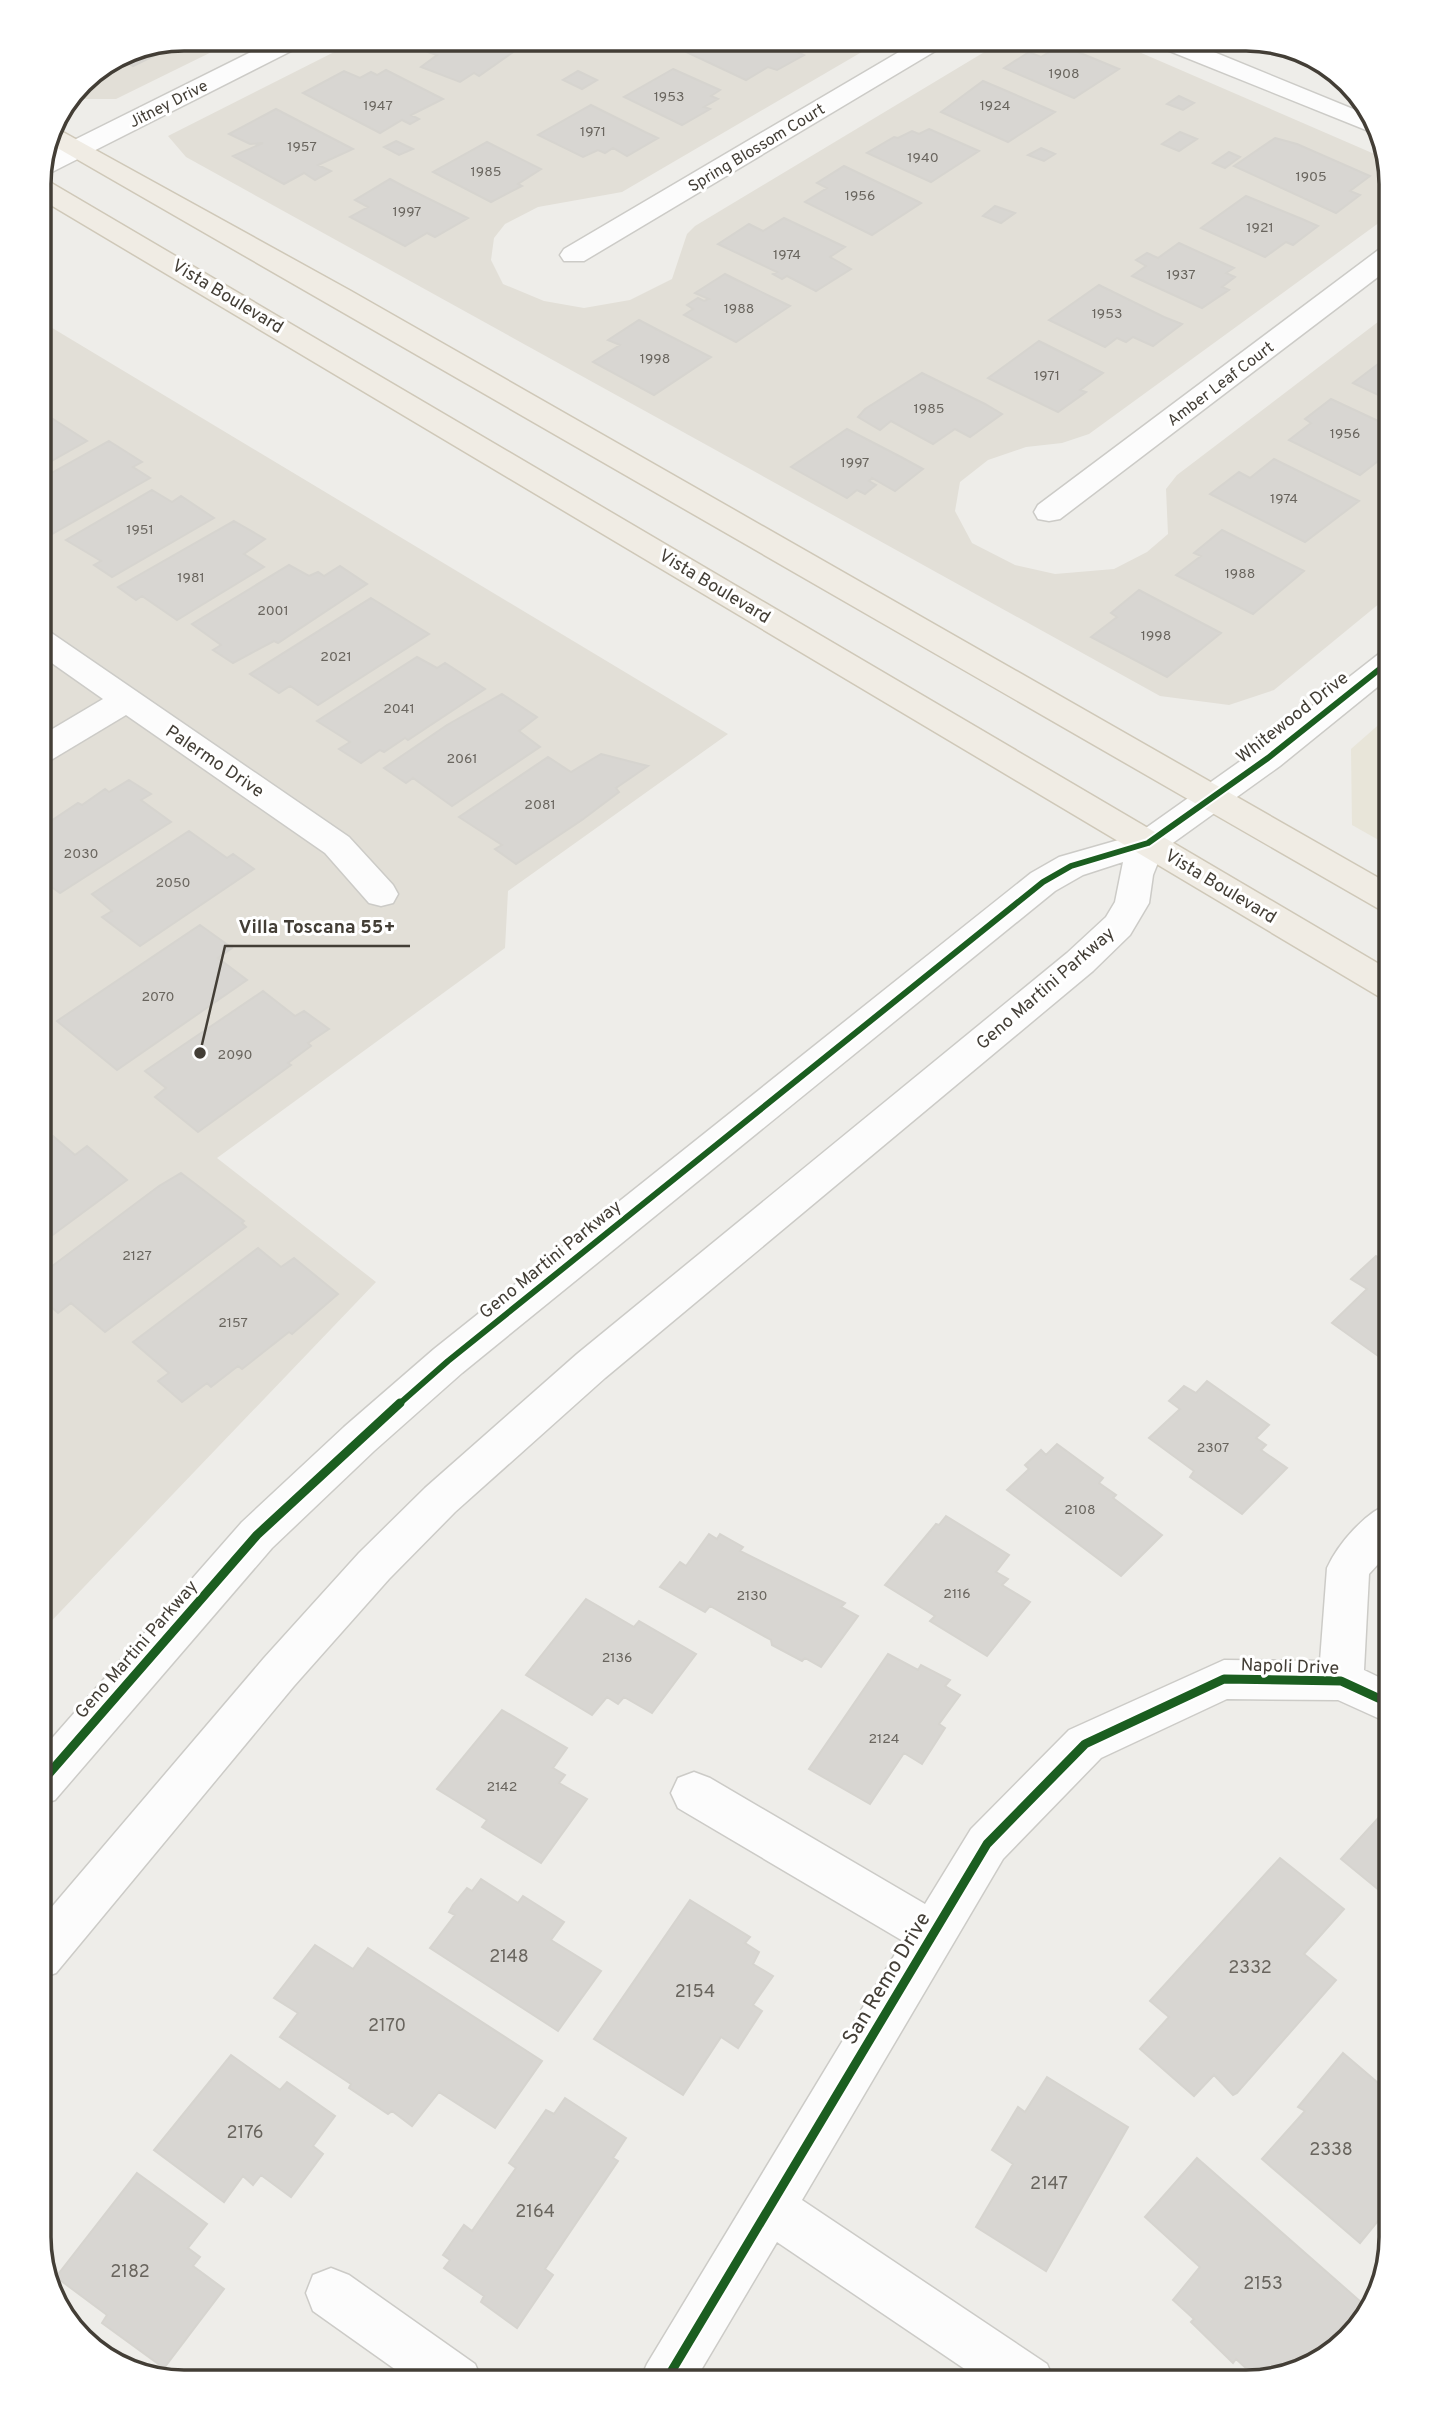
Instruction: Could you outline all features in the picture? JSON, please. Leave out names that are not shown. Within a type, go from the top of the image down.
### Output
[{"type":"main road","points":[[59,138],[1379,893]]},
{"type":"main road","name":"Vista Boulevard","points":[[51,194],[1379,980]]},
{"type":"street","name":"Jitney Drive","points":[[53,161],[270,51]]},
{"type":"street","name":"Spring Blossom Court","points":[[574,255],[918,51]]},
{"type":"street","points":[[1190,51],[1365,123]]},
{"type":"street","name":"Amber Leaf Court","points":[[1049,512],[1379,263]]},
{"type":"street","name":"Palermo Drive","points":[[51,647],[337,845],[381,894]]},
{"type":"street","name":"Whitewood Drive","points":[[1147,843],[1210,796],[1268,758],[1379,670]]},
{"type":"street","points":[[51,745],[126,700]]},
{"type":"street","name":"Geno Martini Parkway","points":[[51,1770],[257,1535],[359,1438],[448,1361],[1044,882],[1071,866],[1147,843]]},
{"type":"street","name":"Geno Martini Parkway","points":[[51,1941],[287,1663],[374,1566],[440,1500],[601,1357],[1069,970],[1118,926],[1132,903],[1136,875],[1147,843]]},
{"type":"street","points":[[1341,1681],[1348,1568],[1379,1534]]},
{"type":"street","name":"Napoli Drive","points":[[1224,1679],[1341,1681],[1379,1698]]},
{"type":"street","name":"San Remo Drive","points":[[671,2370],[987,1844],[1085,1744],[1224,1679]]},
{"type":"street","points":[[694,1793],[933,1934]]},
{"type":"street","points":[[770,2208],[1011,2370]]},
{"type":"street","points":[[331,2293],[440,2370]]},
{"type":"shaded area","points":[[175,51],[214,51],[116,99],[82,99],[110,73],[141,58]]},
{"type":"shaded area","points":[[336,51],[863,51],[622,192],[538,207],[505,224],[494,238],[491,260],[503,284],[544,301],[584,308],[630,300],[672,279],[687,234],[695,226],[986,51],[1137,51],[1376,155],[1379,223],[1089,434],[1062,443],[1026,447],[988,460],[960,482],[955,511],[972,543],[1015,565],[1055,574],[1114,569],[1147,552],[1168,534],[1166,489],[1177,475],[1379,321],[1379,604],[1274,690],[1229,705],[1160,696],[186,157],[168,136]]},
{"type":"shaded area","points":[[51,327],[728,734],[508,891],[505,948],[217,1158],[376,1282],[51,1621]]},
{"type":"shaded area","points":[[1379,724],[1379,840],[1352,825],[1351,749]]},
{"type":"building","points":[[425,51],[515,51],[479,76],[474,73],[460,82],[421,67],[437,55]]},
{"type":"building","points":[[684,51],[795,51],[804,55],[777,70],[768,67],[746,80]]},
{"type":"building","points":[[1051,51],[1076,51],[1119,69],[1074,98],[1004,68],[1029,52],[1041,57]]},
{"type":"building","points":[[160,53],[133,66],[128,63]]},
{"type":"building","points":[[673,69],[720,90],[711,96],[718,99],[704,107],[710,109],[682,125],[624,97]]},
{"type":"building","points":[[386,70],[443,99],[411,115],[419,119],[410,124],[402,120],[380,133],[303,93],[344,71],[360,78],[371,72],[377,75]]},
{"type":"building","points":[[578,71],[597,80],[582,89],[563,80]]},
{"type":"building","points":[[983,81],[1055,112],[1008,142],[941,112]]},
{"type":"building","points":[[1179,96],[1194,103],[1183,110],[1167,104]]},
{"type":"building","points":[[591,105],[658,138],[627,156],[613,148],[605,153],[598,150],[583,157],[538,135]]},
{"type":"building","points":[[276,109],[353,149],[318,165],[331,171],[315,180],[304,173],[284,184],[233,156],[263,143],[250,144],[229,134]]},
{"type":"building","points":[[929,129],[979,151],[931,182],[867,153],[894,137],[898,138],[912,131],[919,134]]},
{"type":"building","points":[[1180,132],[1197,139],[1179,151],[1162,144]]},
{"type":"building","points":[[1275,138],[1297,144],[1370,176],[1350,191],[1360,195],[1336,213],[1234,166]]},
{"type":"building","points":[[396,141],[413,149],[399,155],[384,147]]},
{"type":"building","points":[[487,142],[541,169],[518,184],[522,186],[491,202],[433,172]]},
{"type":"building","points":[[1041,148],[1055,154],[1044,161],[1028,155]]},
{"type":"building","points":[[1229,152],[1240,157],[1225,168],[1213,163]]},
{"type":"building","points":[[844,166],[921,203],[872,235],[805,202],[827,188],[817,183]]},
{"type":"building","points":[[390,179],[468,218],[435,237],[427,233],[405,246],[350,217],[368,207],[355,200]]},
{"type":"building","points":[[1246,196],[1318,226],[1293,245],[1286,242],[1265,257],[1201,228]]},
{"type":"building","points":[[995,206],[1015,213],[1001,223],[983,216]]},
{"type":"building","points":[[784,218],[845,247],[830,257],[851,269],[816,291],[787,276],[782,279],[773,274],[777,272],[718,244],[749,224],[763,231]]},
{"type":"building","points":[[1179,243],[1234,268],[1226,273],[1235,277],[1222,287],[1229,290],[1202,308],[1132,276],[1146,266],[1136,260],[1147,253],[1158,258]]},
{"type":"building","points":[[725,274],[790,306],[736,342],[684,315],[693,309],[687,305],[698,298],[704,301],[709,299],[695,293]]},
{"type":"building","points":[[1099,285],[1182,324],[1153,346],[1133,337],[1126,342],[1117,338],[1105,347],[1049,320]]},
{"type":"building","points":[[639,320],[711,357],[654,395],[593,362],[620,345],[608,340]]},
{"type":"building","points":[[1039,341],[1103,373],[1080,390],[1086,392],[1058,412],[988,378]]},
{"type":"building","points":[[1378,364],[1379,364],[1379,395],[1353,383]]},
{"type":"building","points":[[922,373],[1002,414],[970,437],[955,429],[933,444],[891,421],[880,430],[858,417],[865,409]]},
{"type":"building","points":[[1331,399],[1379,421],[1379,460],[1360,475],[1289,440],[1311,423],[1305,419]]},
{"type":"building","points":[[51,418],[87,441],[51,461]]},
{"type":"building","points":[[847,429],[923,469],[895,491],[872,478],[869,481],[876,485],[865,494],[857,490],[847,498],[791,467]]},
{"type":"building","points":[[109,441],[142,462],[133,467],[150,478],[52,534],[51,473]]},
{"type":"building","points":[[1274,459],[1359,501],[1305,542],[1210,494],[1239,472],[1250,478]]},
{"type":"building","points":[[152,490],[172,502],[181,496],[214,518],[112,577],[94,565],[101,561],[66,540]]},
{"type":"building","points":[[234,521],[265,539],[244,554],[264,567],[177,620],[142,596],[136,600],[118,587]]},
{"type":"building","points":[[1222,530],[1304,571],[1253,614],[1176,575],[1201,556],[1194,553]]},
{"type":"building","points":[[289,565],[309,576],[318,572],[324,576],[340,566],[367,584],[278,643],[274,641],[233,663],[213,650],[221,645],[192,624]]},
{"type":"building","points":[[1139,590],[1221,633],[1167,677],[1091,637],[1117,617],[1111,613]]},
{"type":"building","points":[[371,598],[429,634],[318,705],[290,686],[279,693],[250,674]]},
{"type":"building","points":[[417,657],[437,668],[445,663],[485,689],[408,740],[405,738],[384,752],[380,750],[361,763],[339,749],[350,742],[317,721]]},
{"type":"building","points":[[502,694],[537,717],[519,731],[540,747],[452,806],[413,778],[406,783],[384,768],[447,725]]},
{"type":"building","points":[[601,754],[648,766],[616,788],[619,792],[582,820],[516,864],[495,849],[502,845],[459,817],[548,757],[571,772]]},
{"type":"building","points":[[129,780],[151,794],[141,800],[171,822],[60,893],[51,887],[51,821],[105,789],[109,792]]},
{"type":"building","points":[[189,831],[227,858],[233,854],[254,869],[140,946],[102,917],[112,911],[92,894]]},
{"type":"building","points":[[200,925],[232,948],[218,958],[247,980],[117,1070],[57,1021]]},
{"type":"building","points":[[263,991],[295,1016],[304,1011],[329,1029],[308,1043],[311,1046],[288,1063],[291,1065],[198,1132],[155,1097],[166,1088],[145,1071]]},
{"type":"building","points":[[53,1136],[75,1155],[87,1146],[127,1180],[51,1236]]},
{"type":"building","points":[[181,1173],[244,1221],[242,1223],[246,1227],[105,1332],[71,1303],[58,1313],[51,1307],[51,1267],[159,1186]]},
{"type":"building","points":[[258,1248],[281,1267],[294,1258],[338,1294],[292,1334],[289,1332],[242,1369],[238,1366],[211,1387],[207,1383],[182,1402],[158,1381],[169,1373],[133,1342]]},
{"type":"building","points":[[1376,1256],[1379,1258],[1379,1357],[1332,1323],[1367,1289],[1351,1279]]},
{"type":"building","points":[[1207,1381],[1269,1425],[1256,1438],[1266,1445],[1261,1450],[1287,1468],[1242,1514],[1190,1477],[1194,1471],[1149,1438],[1180,1409],[1169,1401],[1184,1386],[1196,1393]]},
{"type":"building","points":[[1057,1444],[1103,1478],[1099,1483],[1116,1495],[1113,1498],[1162,1535],[1121,1576],[1007,1490],[1029,1469],[1025,1465],[1041,1450],[1046,1455]]},
{"type":"building","points":[[946,1516],[1009,1555],[996,1572],[1008,1579],[1002,1585],[1030,1602],[987,1656],[930,1621],[935,1616],[885,1585],[936,1524],[939,1525]]},
{"type":"building","points":[[709,1534],[717,1539],[720,1534],[743,1547],[740,1551],[845,1603],[841,1607],[858,1616],[821,1667],[805,1658],[802,1661],[772,1645],[771,1640],[710,1606],[705,1612],[660,1587],[680,1562],[686,1566]]},
{"type":"building","points":[[586,1599],[634,1627],[639,1621],[696,1654],[652,1713],[624,1697],[618,1704],[607,1697],[592,1715],[526,1675]]},
{"type":"building","points":[[888,1654],[918,1670],[921,1665],[950,1680],[945,1686],[960,1695],[939,1724],[945,1728],[922,1764],[904,1753],[870,1804],[809,1769]]},
{"type":"building","points":[[502,1710],[567,1748],[553,1768],[565,1775],[559,1783],[587,1799],[541,1863],[482,1827],[487,1820],[437,1789]]},
{"type":"building","points":[[1379,1817],[1379,1890],[1341,1859]]},
{"type":"building","points":[[1280,1858],[1344,1909],[1304,1954],[1336,1980],[1237,2093],[1233,2095],[1214,2075],[1194,2096],[1140,2049],[1169,2017],[1150,2001]]},
{"type":"building","points":[[481,1879],[518,1903],[523,1896],[564,1922],[551,1940],[601,1971],[558,2031],[430,1948],[455,1915],[449,1912],[453,1905],[467,1888],[472,1891]]},
{"type":"building","points":[[690,1900],[750,1937],[745,1943],[759,1952],[753,1964],[773,1976],[753,2005],[762,2011],[738,2048],[721,2037],[683,2095],[594,2039]]},
{"type":"building","points":[[315,1945],[353,1969],[368,1948],[542,2061],[495,2128],[439,2092],[412,2126],[392,2111],[388,2114],[349,2088],[351,2084],[280,2037],[298,2013],[274,1998]]},
{"type":"building","points":[[1343,2053],[1379,2084],[1379,2220],[1360,2243],[1262,2159],[1305,2111],[1298,2107]]},
{"type":"building","points":[[231,2055],[280,2090],[287,2082],[335,2116],[313,2146],[323,2154],[291,2197],[261,2175],[253,2185],[243,2176],[224,2202],[154,2150]]},
{"type":"building","points":[[1047,2077],[1128,2127],[1046,2271],[976,2227],[1013,2164],[992,2150],[1018,2107],[1025,2112]]},
{"type":"building","points":[[565,2098],[626,2138],[613,2158],[618,2161],[545,2269],[553,2275],[517,2328],[481,2302],[484,2296],[444,2268],[450,2260],[443,2255],[464,2225],[472,2231],[516,2168],[509,2163],[546,2110],[554,2114]]},
{"type":"building","points":[[1197,2158],[1362,2303],[1334,2337],[1305,2357],[1272,2368],[1248,2370],[1236,2359],[1233,2363],[1191,2322],[1194,2319],[1173,2300],[1200,2267],[1145,2217]]},
{"type":"building","points":[[137,2173],[207,2224],[188,2248],[200,2257],[193,2266],[224,2289],[164,2368],[102,2323],[107,2315],[57,2276]]},
{"type":"cycle path","points":[[51,1771],[257,1535],[359,1439],[448,1361],[1043,882],[1071,866],[1148,843],[1268,758],[1379,670]]},
{"type":"cycle path","points":[[672,2370],[987,1844],[1085,1744],[1224,1679],[1341,1681],[1379,1698]]},
{"type":"place","name":"Villa Toscana 55+","points":[[200,1053]]}]
